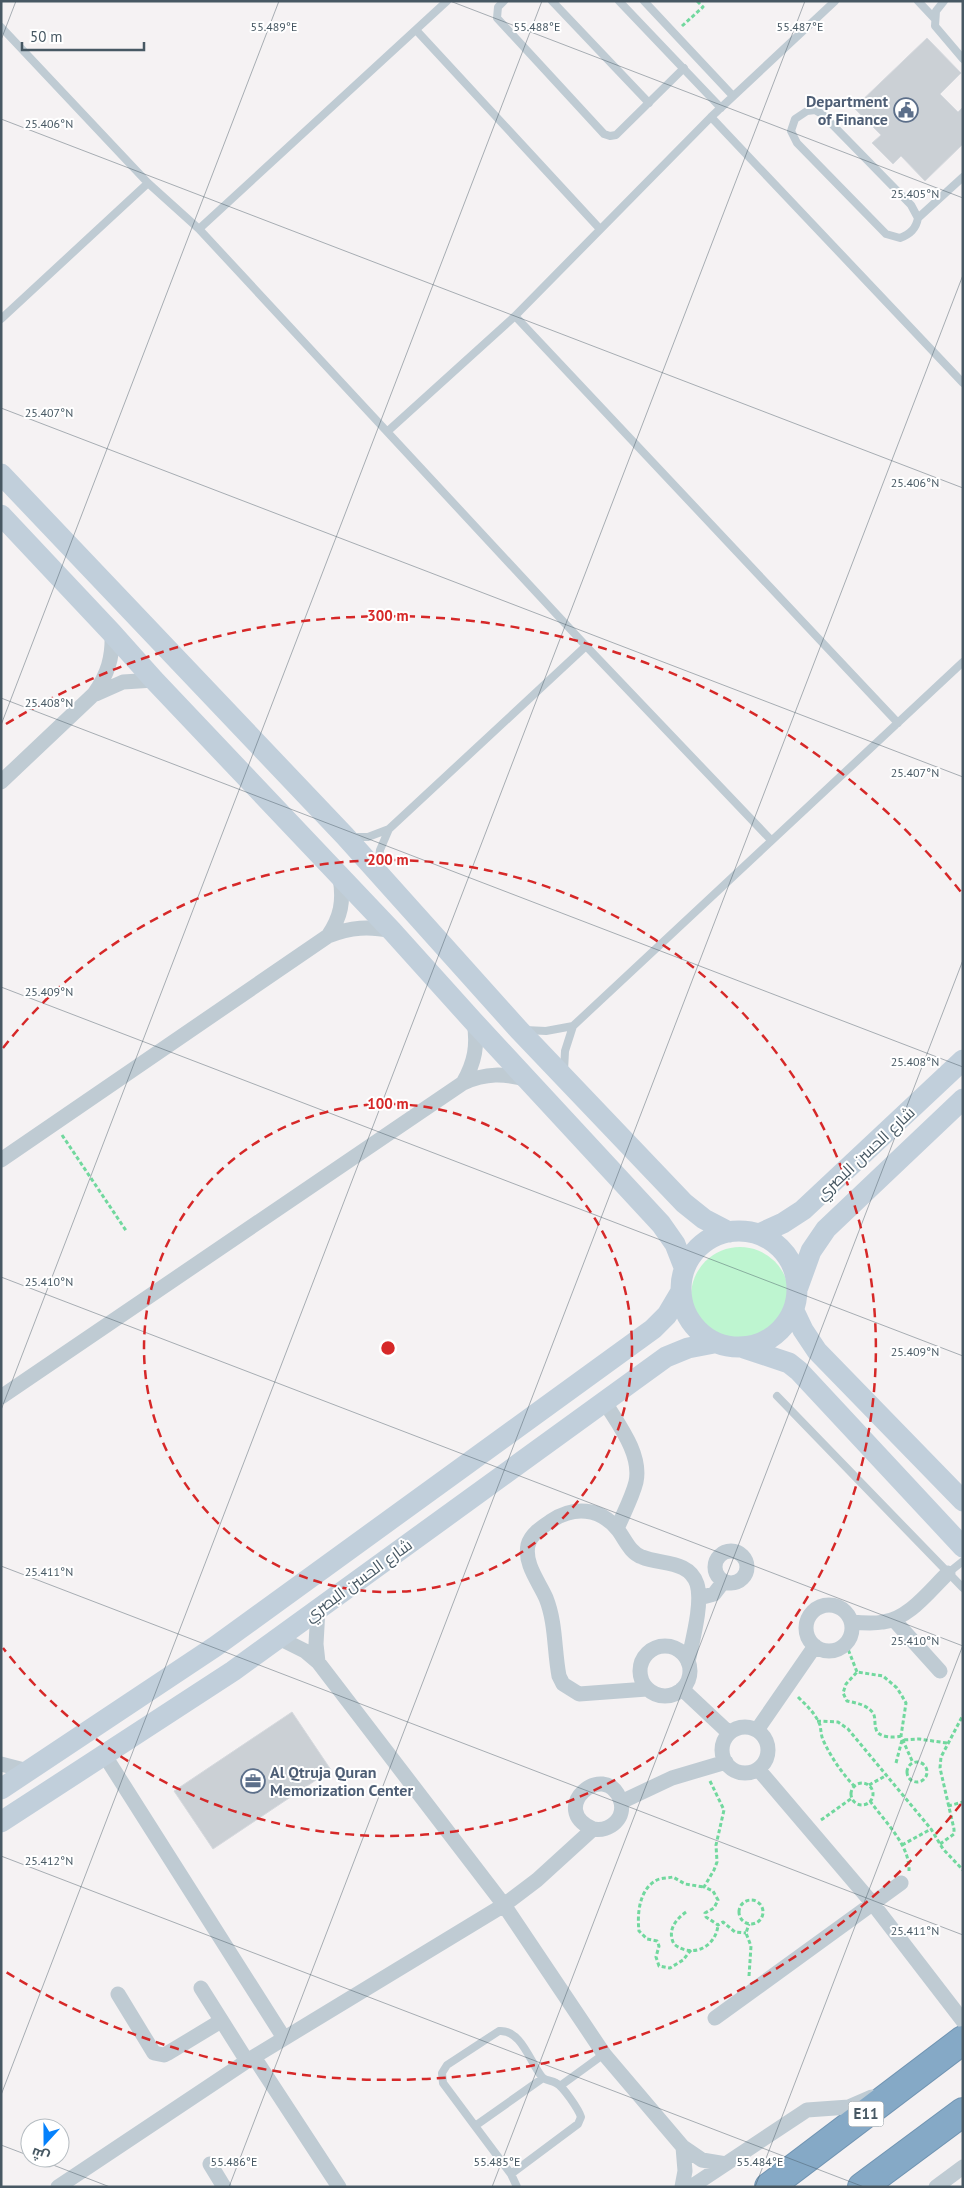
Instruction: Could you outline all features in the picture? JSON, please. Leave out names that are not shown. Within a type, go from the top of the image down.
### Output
[{"type":"highway","name":"E11","points":[[769,2187],[963,2040]]},
{"type":"highway","points":[[862,2187],[963,2112]]},
{"type":"main road","points":[[1,474],[345,836],[519,1030],[693,1212],[729,1232]]},
{"type":"main road","points":[[1,515],[340,878],[392,931],[661,1224],[675,1244],[684,1268]]},
{"type":"main road","name":"شارع الحسن البصري","points":[[759,1234],[783,1223],[803,1210],[963,1060]]},
{"type":"main road","name":"شارع الحسن البصري","points":[[798,1287],[811,1251],[826,1229],[963,1099]]},
{"type":"main road","points":[[744,1348],[760,1344],[774,1337],[786,1325],[794,1311],[798,1287],[794,1270],[786,1255],[774,1243],[759,1234],[744,1231],[729,1232],[715,1236],[691,1254],[684,1268],[680,1293],[683,1308],[690,1322],[701,1334],[714,1343],[744,1348],[789,1363],[799,1371],[963,1547]]},
{"type":"main road","name":"شارع الحسن البصري","points":[[1,1789],[224,1641],[653,1329],[668,1315],[680,1293]]},
{"type":"main road","points":[[794,1311],[803,1330],[817,1351],[955,1489]]},
{"type":"main road","name":"شارع الحسن البصري","points":[[1,1822],[105,1756],[278,1638],[666,1357],[688,1348],[714,1343]]},
{"type":"street","points":[[1,782],[94,694],[104,680],[110,665],[113,649],[112,633]]},
{"type":"street","points":[[94,694],[123,682],[154,680]]},
{"type":"street","points":[[328,936],[337,923],[342,909],[343,894],[340,878]]},
{"type":"street","points":[[1,1160],[328,936],[360,927],[392,931]]},
{"type":"street","points":[[463,1082],[471,1069],[476,1054],[474,1022]]},
{"type":"street","points":[[1,1397],[463,1082],[479,1076],[495,1074],[512,1075],[528,1080]]},
{"type":"street","points":[[604,1401],[624,1435],[636,1462],[636,1482],[618,1529]]},
{"type":"street","points":[[647,1689],[579,1694],[563,1684],[559,1676],[550,1611],[527,1556],[528,1544],[534,1534],[558,1516],[574,1510],[590,1511],[606,1517],[618,1529],[633,1552],[642,1557],[678,1565],[689,1572],[696,1582],[699,1598],[688,1662],[689,1677],[682,1689],[668,1696],[660,1696],[647,1689],[642,1681],[641,1664],[651,1650],[668,1646],[683,1655],[688,1662]]},
{"type":"street","points":[[852,1622],[894,1620],[905,1614],[948,1573]]},
{"type":"street","points":[[699,1598],[714,1594],[724,1581]]},
{"type":"street","points":[[830,1605],[841,1609],[852,1622],[851,1634],[846,1644],[831,1651],[820,1650],[815,1646],[808,1638],[806,1626],[810,1615],[819,1608],[830,1605]]},
{"type":"street","points":[[318,1609],[316,1644],[318,1662]]},
{"type":"street","points":[[894,1620],[940,1671]]},
{"type":"street","points":[[278,1638],[306,1651],[318,1662],[504,1905],[604,2054],[683,2147],[702,2160],[726,2164]]},
{"type":"street","points":[[757,1730],[815,1646]]},
{"type":"street","points":[[682,1689],[729,1734]]},
{"type":"street","points":[[745,1727],[757,1730],[765,1738],[768,1749],[766,1760],[758,1769],[740,1772],[730,1767],[723,1756],[723,1744],[729,1734],[734,1730],[745,1727]]},
{"type":"street","points":[[105,1756],[284,2038]]},
{"type":"street","points":[[621,1802],[672,1778],[726,1762]]},
{"type":"street","points":[[1,1764],[28,1772]]},
{"type":"street","points":[[758,1769],[873,1904],[963,2021]]},
{"type":"street","points":[[593,1785],[605,1785],[615,1791],[621,1802],[621,1813],[615,1824],[604,1829],[592,1829],[582,1823],[576,1813],[576,1801],[583,1790],[593,1785]]},
{"type":"street","points":[[58,2187],[250,2059],[504,1905],[537,1880],[592,1829]]},
{"type":"street","points":[[715,2018],[901,1883]]},
{"type":"street","points":[[201,1988],[221,2021],[250,2059],[339,2187]]},
{"type":"street","points":[[118,1994],[151,2049],[158,2055],[168,2053],[221,2021]]},
{"type":"street","points":[[691,2187],[807,2110],[856,2105],[870,2098],[907,2072],[929,2066]]},
{"type":"street","points":[[682,2187],[685,2171],[683,2147]]},
{"type":"street","points":[[210,2164],[224,2187]]},
{"type":"street","points":[[936,2187],[963,2167]]},
{"type":"lane","points":[[199,229],[447,1]]},
{"type":"lane","points":[[504,1],[498,7],[497,18],[604,134],[616,135],[684,68]]},
{"type":"lane","points":[[552,1],[649,103]]},
{"type":"lane","points":[[619,1],[721,108]]},
{"type":"lane","points":[[644,1],[733,96]]},
{"type":"lane","points":[[388,430],[515,316],[711,117],[836,1]]},
{"type":"lane","points":[[918,1],[934,18],[939,32],[963,59]]},
{"type":"lane","points":[[934,18],[936,11],[944,1]]},
{"type":"lane","points":[[1,27],[148,183],[199,229],[388,430],[586,646],[771,840]]},
{"type":"lane","points":[[416,30],[600,229]]},
{"type":"lane","points":[[918,218],[911,205],[822,114],[815,110],[807,111],[795,119],[791,131],[793,138],[886,234],[892,237],[905,236],[916,226],[918,218],[963,177]]},
{"type":"lane","points":[[711,117],[963,383]]},
{"type":"lane","points":[[1,319],[148,183]]},
{"type":"lane","points":[[515,316],[898,723]]},
{"type":"lane","points":[[345,836],[368,837],[389,829],[586,646]]},
{"type":"lane","points":[[565,1078],[565,1051],[573,1026],[963,662]]},
{"type":"lane","points":[[378,873],[380,850],[389,829]]},
{"type":"lane","points":[[519,1030],[546,1031],[573,1026]]},
{"type":"lane","points":[[777,1396],[963,1588]]},
{"type":"lane","points":[[948,1573],[963,1560]]},
{"type":"lane","points":[[510,2174],[575,2126],[581,2120],[581,2114],[560,2086],[543,2078],[516,2036],[508,2031],[499,2031],[447,2065],[442,2073],[443,2082],[510,2174],[517,2187]]},
{"type":"lane","points":[[560,2086],[604,2054]]},
{"type":"lane","points":[[476,2126],[543,2078]]},
{"type":"path","points":[[674,33],[703,7],[697,1]]},
{"type":"path","points":[[54,1124],[127,1232]]},
{"type":"path","points":[[846,1644],[857,1672]]},
{"type":"path","points":[[857,1672],[883,1676],[897,1688],[906,1703],[902,1738],[896,1763]]},
{"type":"path","points":[[857,1672],[846,1684],[843,1693],[847,1701],[868,1707],[874,1714],[878,1734],[895,1738],[947,1743]]},
{"type":"path","points":[[787,1687],[814,1712],[822,1738],[830,1753],[840,1771],[854,1786]]},
{"type":"path","points":[[940,1844],[954,1834],[940,1768],[941,1757],[963,1715]]},
{"type":"path","points":[[818,1720],[838,1722],[848,1729],[963,1870]]},
{"type":"path","points":[[902,1738],[913,1763]]},
{"type":"path","points":[[913,1763],[921,1764],[927,1770],[926,1775],[920,1782],[912,1781],[907,1774],[909,1766],[913,1763]]},
{"type":"path","points":[[704,1768],[724,1810],[716,1845],[717,1862],[704,1887]]},
{"type":"path","points":[[869,1785],[873,1793],[870,1801],[862,1805],[854,1802],[851,1794],[854,1786],[862,1783],[869,1785],[887,1775]]},
{"type":"path","points":[[809,1830],[852,1798]]},
{"type":"path","points":[[870,1801],[902,1845],[909,1860],[909,1872],[901,1883]]},
{"type":"path","points":[[948,1806],[963,1802]]},
{"type":"path","points":[[902,1845],[931,1829]]},
{"type":"path","points":[[691,1950],[683,1960],[670,1968],[659,1966],[656,1957],[659,1946],[657,1941],[647,1939],[639,1931],[639,1906],[646,1892],[656,1880],[673,1877],[685,1884],[704,1887],[717,1896],[717,1904],[705,1913],[706,1917],[718,1925]]},
{"type":"path","points":[[753,1900],[762,1906],[762,1916],[759,1921],[749,1924],[741,1918],[739,1913],[743,1903],[753,1900]]},
{"type":"path","points":[[686,1912],[674,1922],[672,1939],[678,1948],[698,1950],[710,1944],[718,1925]]},
{"type":"path","points":[[718,1925],[723,1922],[735,1932],[746,1933]]},
{"type":"path","points":[[749,1924],[746,1933],[751,1946],[749,1978],[754,1990]]},
{"type":"green space","points":[[740,1247],[759,1250],[775,1261],[786,1277],[789,1296],[786,1315],[775,1331],[759,1342],[740,1345],[721,1342],[705,1331],[694,1315],[691,1296],[694,1277],[705,1261],[721,1250]]},
{"type":"building","name":"Department of Finance","points":[[927,38],[961,73],[940,94],[958,112],[963,107],[963,144],[925,181],[901,156],[893,164],[872,143],[881,135],[854,108]]},
{"type":"building","name":"Al Qtruja Quran Memorization Center","points":[[292,1712],[331,1770],[213,1849],[174,1791]]},
{"type":"place","name":"Department of Finance","points":[[906,110]]},
{"type":"place","name":"Al Qtruja Quran Memorization Center","points":[[253,1781]]}]
